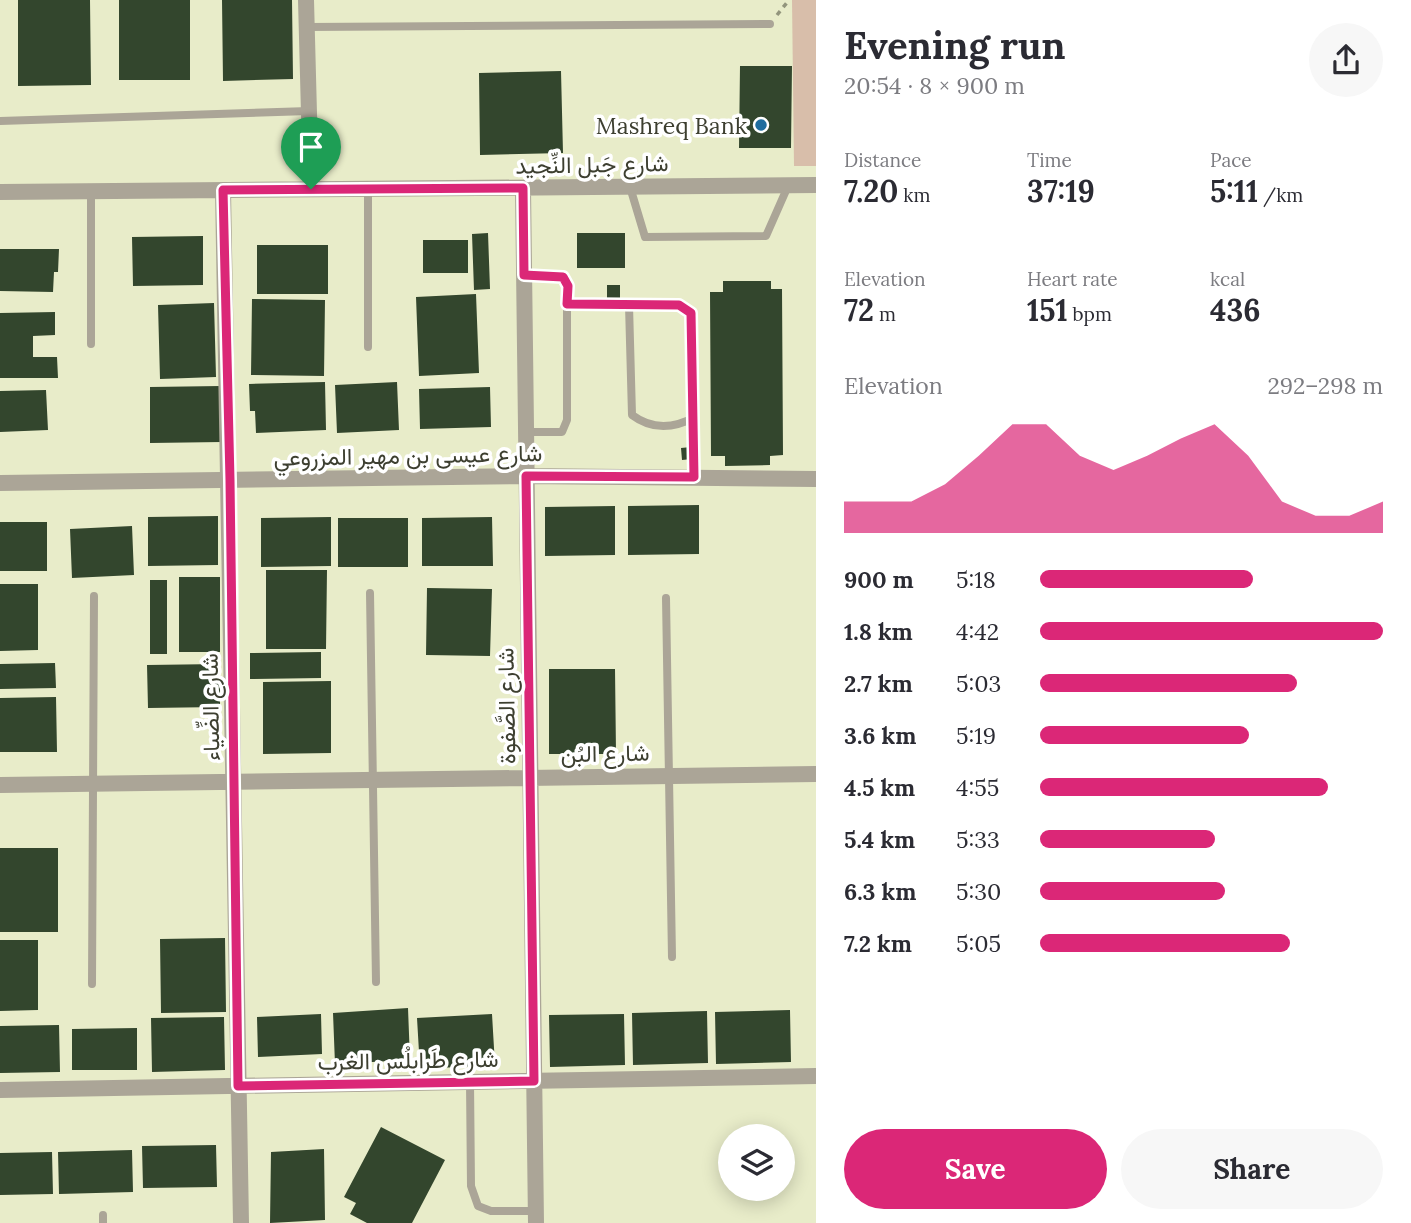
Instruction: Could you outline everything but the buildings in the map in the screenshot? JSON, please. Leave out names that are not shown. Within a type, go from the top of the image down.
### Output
[{"type":"street","points":[[306,0],[311,189]]},
{"type":"street","name":"شارع جَبل النِّجيد","points":[[0,191],[816,185]]},
{"type":"street","name":"شارع الصَّفوة","points":[[523,188],[536,1217]]},
{"type":"street","name":"شارع الضِّياء","points":[[223,190],[241,1223]]},
{"type":"street","name":"شارع عيسى بن مهير المزروعي","points":[[0,483],[526,476],[816,479]]},
{"type":"street","name":"شارع البُن","points":[[0,785],[816,774]]},
{"type":"street","name":"شارع طَرابلُس الغرب","points":[[0,1090],[816,1076]]},
{"type":"lane","points":[[307,26],[770,24]]},
{"type":"lane","points":[[0,121],[309,111]]},
{"type":"lane","points":[[630,187],[645,237],[659,237],[766,236],[788,186]]},
{"type":"lane","points":[[368,189],[368,347]]},
{"type":"lane","points":[[91,191],[92,344]]},
{"type":"lane","points":[[524,275],[563,277],[568,286],[567,420],[562,432],[525,432]]},
{"type":"lane","points":[[567,304],[679,305],[691,313],[694,477]]},
{"type":"lane","points":[[629,305],[632,415],[645,425],[670,427],[695,417]]},
{"type":"lane","points":[[370,593],[376,982]]},
{"type":"lane","points":[[92,984],[94,596]]},
{"type":"lane","name":"شارع البُن","points":[[666,598],[672,957]]},
{"type":"lane","points":[[471,1082],[471,1186],[478,1206],[491,1211],[536,1217]]},
{"type":"shaded area","points":[[792,0],[816,0],[816,166],[794,166]]},
{"type":"place","name":"Mashreq Bank","points":[[761,125]]},
{"type":"route","points":[[523,188],[524,275],[563,277],[568,286],[567,304],[679,305],[691,313],[694,477],[526,476],[534,1081],[238,1086],[230,480],[223,190],[311,189],[523,188]]}]
